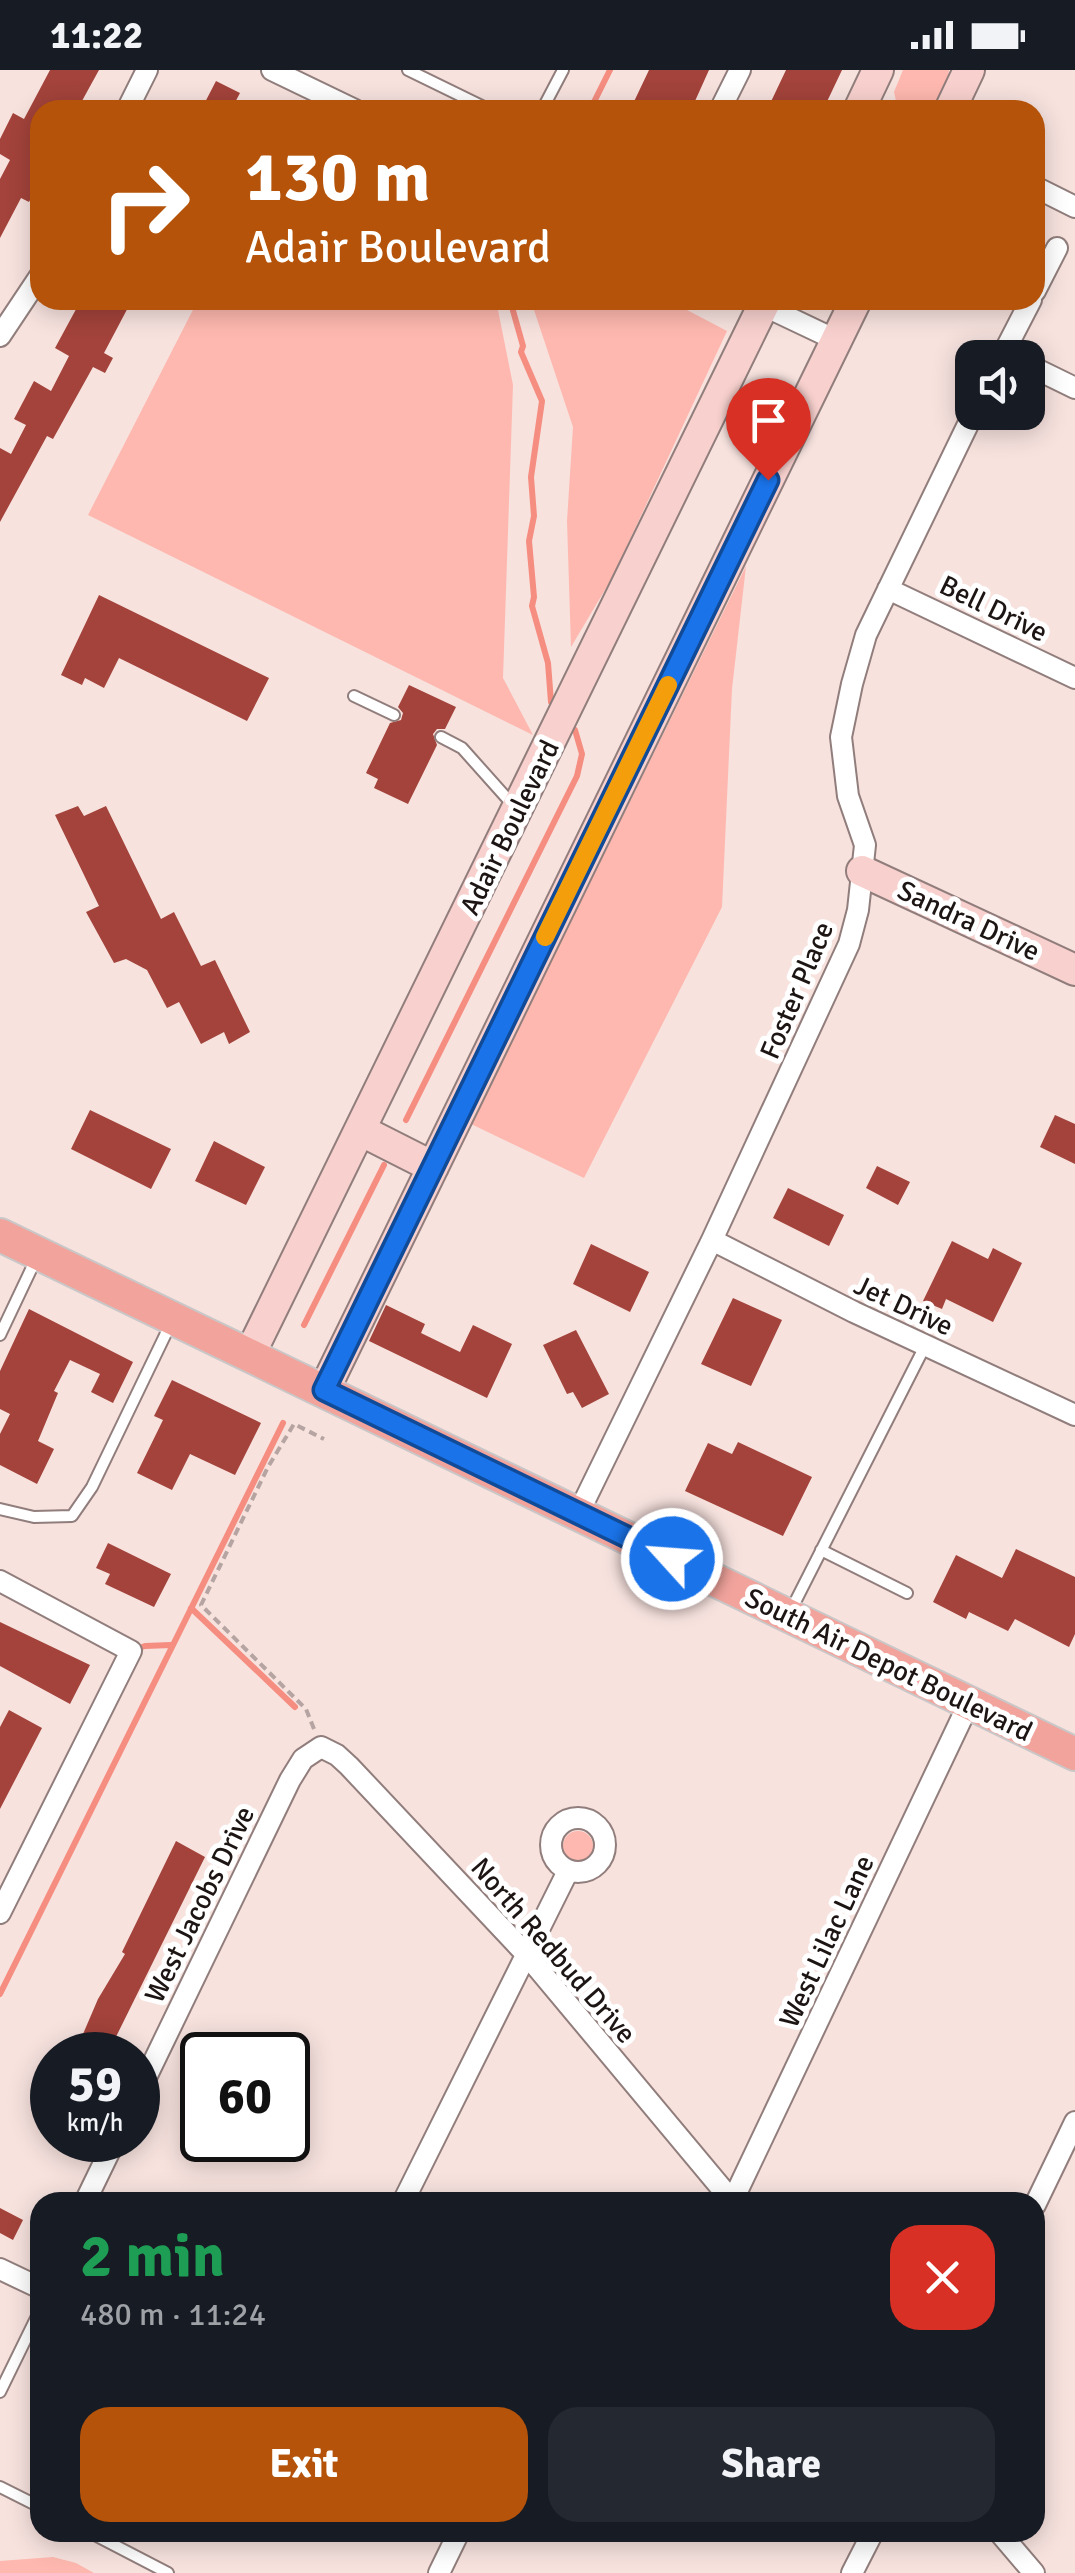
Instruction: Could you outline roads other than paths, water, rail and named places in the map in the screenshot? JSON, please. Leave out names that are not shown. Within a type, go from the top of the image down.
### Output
[{"type":"main road","name":"South Air Depot Boulevard","points":[[0,1235],[1075,1754]]},
{"type":"street","points":[[131,100],[147,70]]},
{"type":"street","points":[[272,70],[334,100]]},
{"type":"street","points":[[725,100],[740,70]]},
{"type":"street","points":[[871,100],[878,70]]},
{"type":"street","points":[[955,100],[969,70]]},
{"type":"street","points":[[1045,192],[1075,207]]},
{"type":"street","points":[[1045,271],[1057,248]]},
{"type":"street","points":[[0,336],[30,291]]},
{"type":"street","name":"Adair Boulevard","points":[[250,1354],[756,310]]},
{"type":"street","points":[[776,310],[836,340]]},
{"type":"street","points":[[324,1390],[851,310]]},
{"type":"street","points":[[1012,340],[1026,310]]},
{"type":"street","points":[[1045,373],[1075,388]]},
{"type":"street","name":"Foster Place","points":[[578,1514],[712,1240],[849,944],[858,910],[865,845],[848,796],[842,737],[866,634],[965,430]]},
{"type":"street","name":"Bell Drive","points":[[888,590],[1075,678]]},
{"type":"street","name":"Sandra Drive","points":[[862,872],[1075,970]]},
{"type":"street","points":[[360,1130],[433,1167]]},
{"type":"street","name":"Jet Drive","points":[[712,1240],[1075,1415]]},
{"type":"street","points":[[0,1582],[132,1650],[0,1913]]},
{"type":"street","name":"West Lilac Lane","points":[[738,2192],[969,1703]]},
{"type":"street","name":"North Redbud Drive","points":[[321,1747],[350,1766],[526,1954],[725,2192]]},
{"type":"street","name":"West Jacobs Drive","points":[[160,2049],[290,1780],[303,1759],[321,1747]]},
{"type":"street","points":[[407,2192],[568,1870]]},
{"type":"street","points":[[1041,2192],[1075,2122]]},
{"type":"street","points":[[89,2192],[104,2162]]},
{"type":"street","points":[[0,2270],[30,2284]]},
{"type":"street","points":[[438,2573],[453,2542]]},
{"type":"street","points":[[852,2573],[869,2542]]},
{"type":"street","points":[[1008,2542],[1034,2573]]},
{"type":"lane","points":[[408,70],[470,100]]},
{"type":"lane","points":[[547,100],[563,70]]},
{"type":"lane","points":[[354,696],[394,716]]},
{"type":"lane","points":[[441,738],[462,748],[517,810]]},
{"type":"lane","points":[[0,1335],[39,1253]]},
{"type":"lane","points":[[0,1509],[34,1517],[72,1516],[92,1487],[174,1318]]},
{"type":"lane","points":[[788,1615],[925,1345]]},
{"type":"lane","points":[[821,1550],[907,1594]]},
{"type":"lane","points":[[0,2392],[30,2330]]},
{"type":"lane","points":[[0,2487],[30,2503]]},
{"type":"lane","points":[[108,2542],[168,2573]]},
{"type":"waterway","points":[[595,100],[610,70]]},
{"type":"waterway","points":[[513,310],[523,346],[521,352],[542,401],[531,477],[534,516],[529,541],[532,606],[548,663],[551,702]]},
{"type":"waterway","points":[[406,1120],[577,776],[582,754],[575,730]]},
{"type":"waterway","points":[[304,1325],[384,1165]]},
{"type":"waterway","points":[[0,1994],[283,1423]]},
{"type":"waterway","points":[[191,1608],[295,1707]]},
{"type":"waterway","points":[[133,1650],[171,1645]]}]
